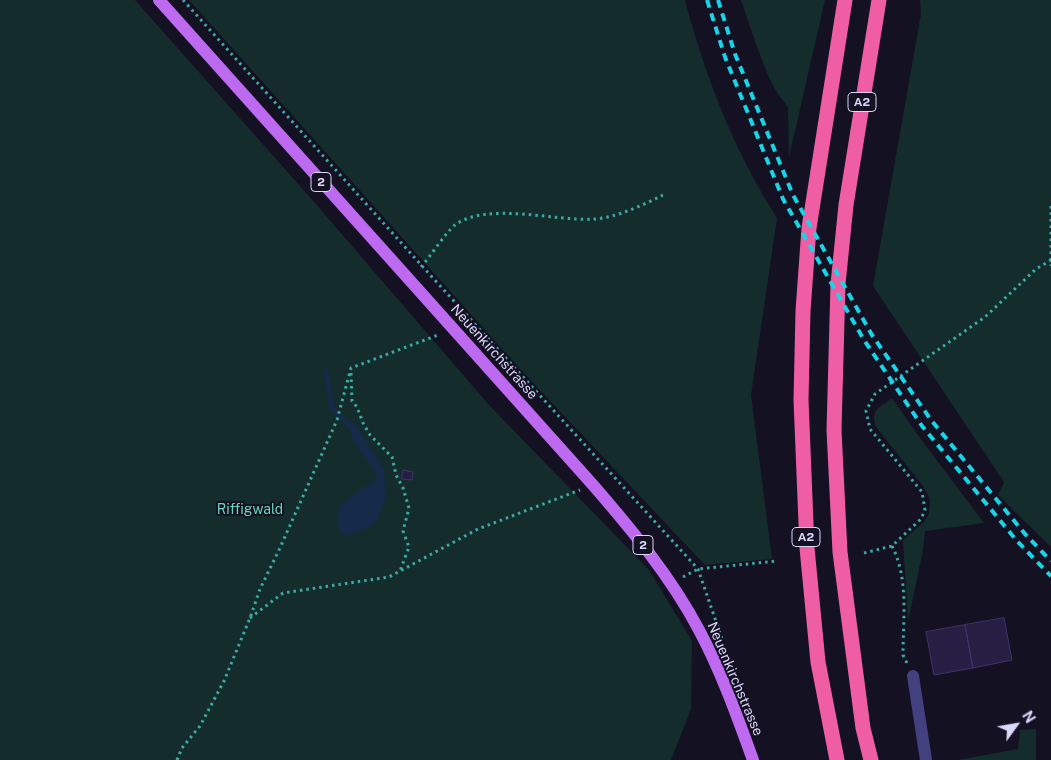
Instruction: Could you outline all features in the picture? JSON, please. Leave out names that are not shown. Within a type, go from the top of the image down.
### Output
[{"type":"highway","name":"A2","points":[[837,760],[818,662],[807,548],[801,400],[803,312],[809,228],[845,0]]},
{"type":"highway","name":"A2","points":[[870,760],[863,728],[840,552],[834,430],[838,284],[846,205],[879,0]]},
{"type":"main road","name":"Neuenkirchstrasse","points":[[159,0],[641,542],[684,604],[712,657],[753,760]]},
{"type":"street","points":[[913,676],[926,760]]},
{"type":"path","points":[[183,0],[698,569],[777,561]]},
{"type":"path","points":[[409,280],[455,225],[476,216],[510,214],[595,219],[639,207],[663,195]]},
{"type":"path","points":[[1051,206],[1051,266]]},
{"type":"path","points":[[864,553],[892,546],[921,519],[925,510],[922,492],[870,429],[866,410],[875,394],[985,317],[1036,269],[1050,260]]},
{"type":"path","points":[[351,368],[453,329]]},
{"type":"path","points":[[177,760],[182,748],[200,726],[224,681],[260,589],[337,420],[338,410],[351,368]]},
{"type":"path","points":[[351,368],[352,400],[370,435],[392,457],[396,475],[403,488],[409,508],[403,531],[409,546],[400,571]]},
{"type":"path","points":[[250,618],[283,593],[390,577],[478,529],[615,478]]},
{"type":"path","points":[[892,546],[898,558],[903,582],[903,655],[913,676]]},
{"type":"green space","name":"Riffigwald","points":[[0,0],[135,0],[315,203],[489,405],[649,570],[692,641],[691,709],[671,760],[0,760]]},
{"type":"green space","points":[[189,0],[685,0],[702,57],[722,112],[747,166],[777,218],[751,395],[772,559],[705,565],[520,369]]},
{"type":"green space","points":[[741,0],[825,0],[789,157],[788,107],[770,80]]},
{"type":"green space","points":[[920,0],[1051,0],[1051,547],[998,495],[1004,482],[873,286],[921,14]]},
{"type":"green space","points":[[892,398],[984,523],[925,531],[923,550],[908,622],[903,540],[924,522],[929,514],[930,499],[923,486],[876,427],[874,421],[875,413]]},
{"type":"green space","points":[[1036,729],[1036,760],[958,760],[1018,749],[1020,730]]},
{"type":"water","points":[[354,422],[384,470],[386,498],[376,522],[364,530],[345,536],[338,522],[339,506],[363,487],[374,482],[377,476],[356,445],[350,432],[349,425]]},
{"type":"building","points":[[403,470],[413,472],[412,480],[402,479]]},
{"type":"building","points":[[1004,618],[1012,660],[973,668],[965,625]]},
{"type":"building","points":[[965,625],[973,668],[934,675],[926,632]]},
{"type":"waterway","points":[[326,371],[332,408],[349,425]]},
{"type":"railway","points":[[707,0],[725,57],[783,199],[864,340],[922,426],[1017,541],[1051,576]]},
{"type":"railway","points":[[718,0],[735,54],[793,195],[872,335],[931,420],[1025,534],[1051,561]]}]
